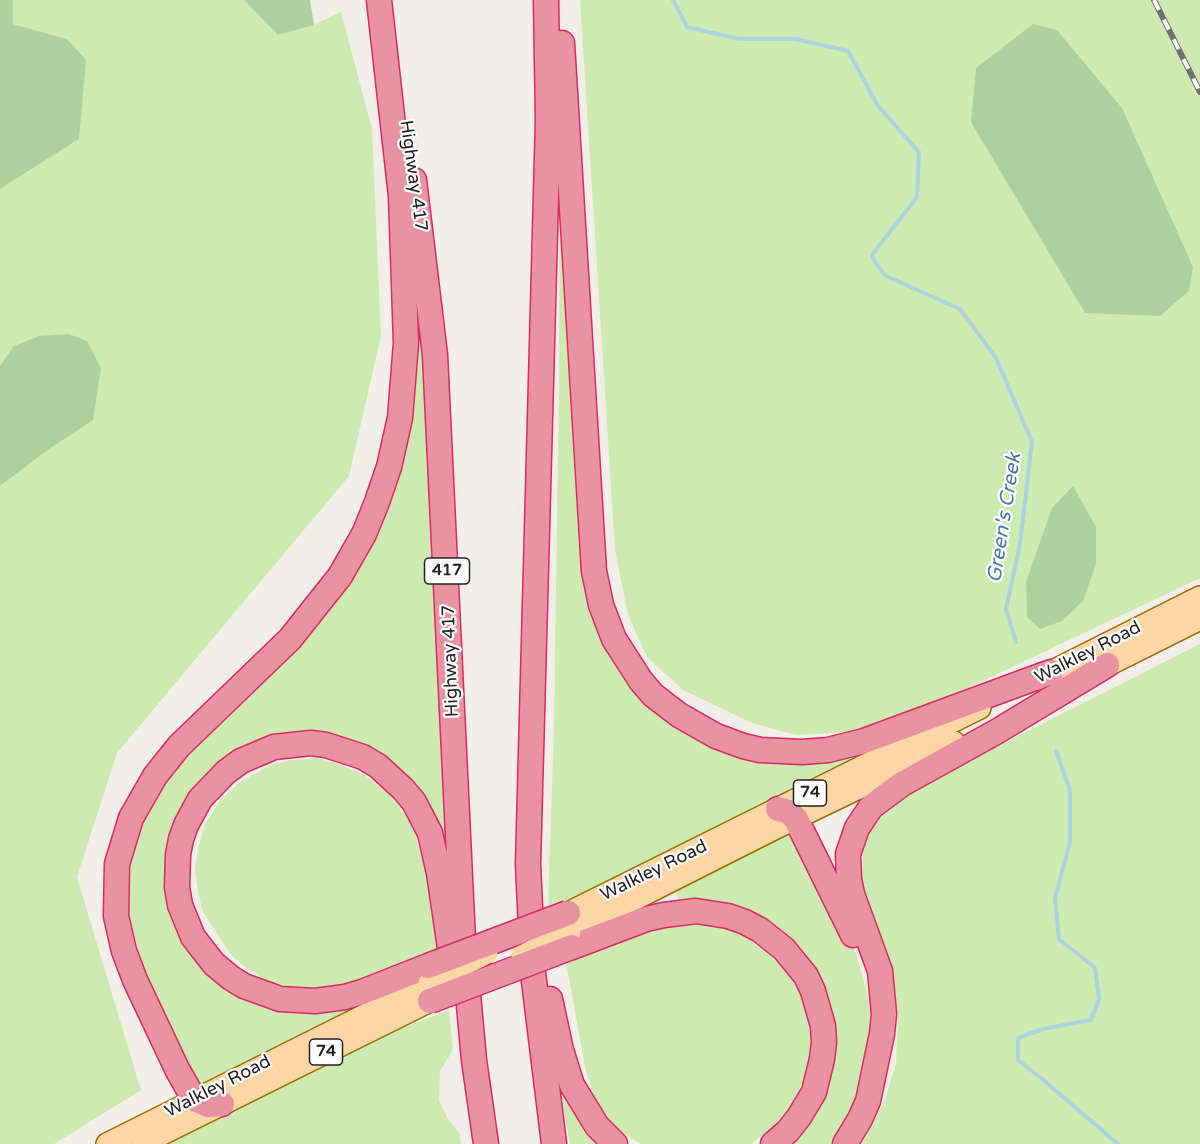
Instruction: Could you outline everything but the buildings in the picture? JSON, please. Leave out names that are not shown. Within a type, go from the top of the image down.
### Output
[{"type":"highway","points":[[222,1104],[208,1105],[194,1100],[141,993],[124,951],[116,916],[117,864],[131,818],[154,776],[179,746],[290,639],[340,576],[364,534],[389,467],[400,418],[406,343],[400,196],[379,0]]},
{"type":"highway","name":"Highway 417","points":[[385,0],[408,132],[435,355],[463,940],[474,1060],[486,1144]]},
{"type":"highway","points":[[546,0],[548,120],[528,864],[533,974],[554,1144]]},
{"type":"highway","points":[[558,0],[594,571],[607,622],[618,646],[636,675],[653,695],[704,731],[743,746],[789,753],[828,750],[864,741],[1051,672]]},
{"type":"highway","points":[[845,1144],[868,1101],[884,1014],[880,971],[852,894],[848,867],[851,841],[863,818],[882,797],[902,784],[996,732],[1107,665]]},
{"type":"highway","points":[[479,1144],[468,1092],[442,893],[435,850],[423,817],[404,789],[378,766],[363,757],[326,745],[292,744],[274,747],[241,761],[226,772],[200,799],[186,825],[178,855],[177,887],[180,905],[193,937],[201,950],[231,978],[244,986],[280,999],[315,1001],[429,983],[570,931],[696,911],[728,916],[760,930],[784,949],[806,976],[823,1026],[822,1059],[813,1092],[799,1117],[773,1144]]},
{"type":"highway","points":[[530,800],[545,969],[561,1050],[566,1069],[579,1099],[597,1126],[615,1144]]},
{"type":"highway","points":[[787,814],[866,965],[875,1006],[878,1053]]},
{"type":"highway","points":[[429,983],[570,931]]},
{"type":"main road","name":"Walkley Road","points":[[570,931],[1051,672],[1200,597]]},
{"type":"main road","name":"Walkley Road","points":[[787,814],[923,758],[1200,619]]},
{"type":"main road","name":"Walkley Road","points":[[107,1144],[429,983]]},
{"type":"main road","name":"Walkley Road","points":[[142,1144],[222,1104],[429,983]]},
{"type":"green space","points":[[0,0],[13,0],[13,24],[67,39],[86,60],[79,139],[0,189]]},
{"type":"green space","points":[[13,0],[244,0],[278,35],[314,25],[341,12],[372,129],[381,336],[349,476],[117,753],[77,877],[141,1090],[54,1144],[0,1144],[0,189],[79,139],[67,39],[13,24]]},
{"type":"green space","points":[[244,0],[310,0],[314,25],[278,35]]},
{"type":"green space","points":[[580,0],[1200,0],[1200,578],[955,694],[895,719],[849,732],[796,735],[752,723],[683,690],[647,657],[628,615],[615,550]]},
{"type":"green space","points":[[1033,24],[1057,30],[1122,108],[1193,267],[1189,291],[1160,316],[1085,313],[971,122],[976,68]]},
{"type":"green space","points":[[560,168],[583,494],[619,664],[725,748],[878,750],[584,895],[548,905],[554,727]]},
{"type":"green space","points":[[69,334],[87,341],[101,368],[93,420],[49,449],[0,486],[0,366],[14,346],[39,336]]},
{"type":"green space","points":[[411,339],[421,339],[447,835],[437,837],[360,747],[235,756],[170,866],[228,984],[361,999],[364,1005],[199,1088],[129,942],[124,883],[146,801],[357,561]]},
{"type":"green space","points":[[1073,486],[1096,527],[1096,564],[1083,601],[1062,621],[1040,629],[1027,617],[1026,582],[1052,508]]},
{"type":"green space","points":[[1200,644],[1200,1144],[862,1144],[884,1102],[896,1064],[898,1015],[891,963],[867,900],[862,878],[863,856],[869,828],[885,809],[939,776]]},
{"type":"green space","points":[[317,758],[366,776],[389,794],[406,816],[415,834],[424,866],[442,949],[355,989],[312,993],[265,980],[231,955],[203,912],[195,868],[205,824],[219,802],[240,782],[270,765],[291,760]]},
{"type":"green space","points":[[793,831],[832,902],[857,956],[869,1001],[872,1030],[860,1093],[833,1144],[784,1144],[827,1065],[800,959],[682,903],[676,891]]},
{"type":"green space","points":[[695,921],[728,927],[775,956],[794,975],[804,998],[812,1041],[806,1076],[790,1107],[778,1123],[751,1144],[641,1144],[621,1132],[604,1116],[586,1072],[566,962],[622,940],[667,926]]},
{"type":"green space","points":[[449,1010],[453,1050],[440,1071],[439,1101],[448,1119],[459,1133],[461,1144],[163,1144],[386,1034]]},
{"type":"green space","points":[[559,1084],[566,1084],[607,1144],[570,1144]]},
{"type":"waterway","name":"Green's Creek","points":[[673,0],[687,27],[739,39],[796,39],[848,51],[878,106],[919,152],[917,197],[872,255],[886,276],[960,309],[996,358],[1032,442],[1020,544],[1006,609],[1016,642]]},
{"type":"waterway","name":"Green's Creek","points":[[1056,751],[1070,790],[1070,842],[1055,898],[1059,939],[1095,968],[1099,999],[1091,1020],[1043,1029],[1018,1038],[1018,1060],[1118,1144]]},
{"type":"railway","points":[[1154,0],[1200,92]]}]
